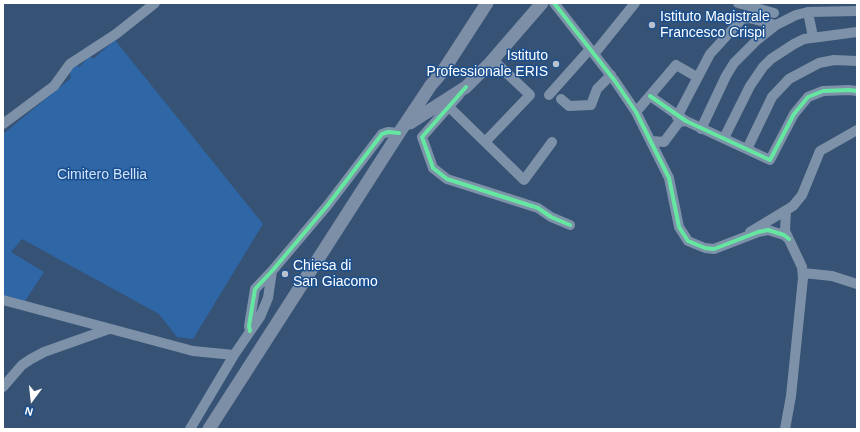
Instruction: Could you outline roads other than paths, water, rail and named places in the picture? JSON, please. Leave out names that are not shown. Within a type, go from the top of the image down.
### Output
[{"type":"main road","points":[[209,429],[400,131],[431,85],[443,71],[487,3]]},
{"type":"main road","points":[[400,131],[423,113],[448,102],[466,87],[493,60],[542,3]]},
{"type":"main road","points":[[443,71],[440,87],[441,92],[446,96],[448,102]]},
{"type":"main road","points":[[217,429],[242,377]]},
{"type":"street","points":[[3,124],[54,86],[70,64],[116,34],[155,3]]},
{"type":"street","points":[[554,3],[610,75],[636,112],[652,141],[669,178],[679,227],[688,241],[705,248],[714,249],[744,237],[768,230],[780,233],[789,239]]},
{"type":"street","points":[[549,95],[592,52],[635,3]]},
{"type":"street","points":[[738,3],[774,13]]},
{"type":"street","points":[[701,129],[717,92],[734,63],[757,40],[776,25],[796,15],[808,12],[857,11]]},
{"type":"street","points":[[808,12],[813,37]]},
{"type":"street","points":[[652,141],[664,142],[679,122],[697,77],[710,54],[742,19],[749,18],[776,25]]},
{"type":"street","points":[[724,138],[750,86],[763,67],[780,52],[794,44],[813,37],[857,32]]},
{"type":"street","points":[[485,142],[530,96],[493,60]]},
{"type":"street","points":[[747,149],[772,97],[789,79],[819,63],[842,60],[857,61]]},
{"type":"street","points":[[636,112],[676,65],[697,77]]},
{"type":"street","points":[[561,99],[569,106],[592,105],[597,89],[610,75]]},
{"type":"street","points":[[650,96],[681,119],[770,160],[794,114],[808,97],[823,91],[849,90],[857,92]]},
{"type":"street","points":[[552,142],[524,180],[485,142],[448,102],[422,137],[428,151],[429,162],[433,168],[447,179],[538,208],[551,217],[570,225]]},
{"type":"street","points":[[744,237],[755,228],[786,211],[802,195],[820,151],[857,130]]},
{"type":"street","points":[[250,331],[249,326],[255,289],[272,271],[343,186],[382,134],[400,131]]},
{"type":"street","points":[[785,429],[790,396],[803,272],[785,231],[786,211]]},
{"type":"street","points":[[190,429],[234,355],[260,317],[268,298],[272,271]]},
{"type":"street","points":[[803,272],[832,276],[857,284]]},
{"type":"street","points":[[3,300],[193,352],[234,355]]},
{"type":"street","points":[[3,387],[22,365],[31,359],[49,350],[109,329]]},
{"type":"place","name":"Istituto Magistrale Francesco Crispi","points":[[652,25]]},
{"type":"place","name":"Istituto Professionale ERIS","points":[[556,64]]},
{"type":"place","name":"Chiesa di San Giacomo","points":[[285,274]]},
{"type":"park label","name":"Cimitero Bellia","points":[[102,175]]}]
